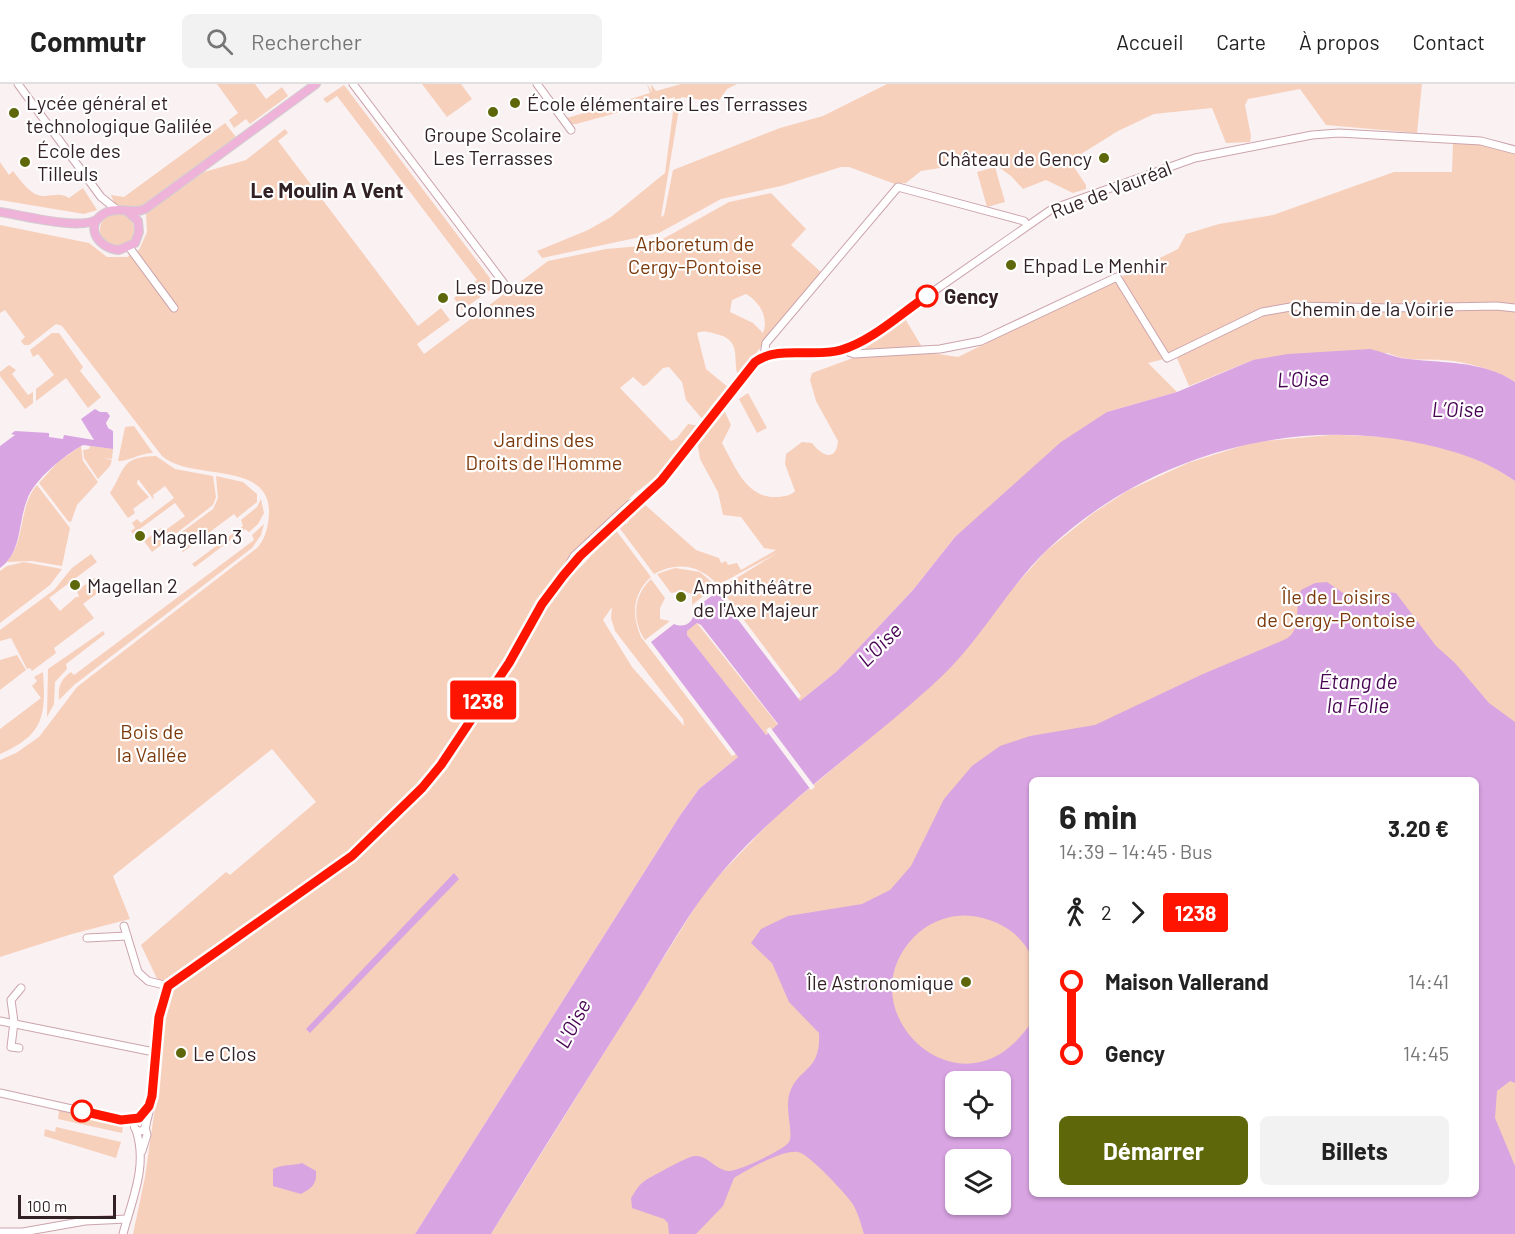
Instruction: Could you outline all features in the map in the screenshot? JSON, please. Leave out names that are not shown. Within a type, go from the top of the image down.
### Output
[{"type":"main road","points":[[0,212],[79,224],[92,223],[116,209],[127,211],[145,209],[316,84]]},
{"type":"main road","points":[[79,224],[96,236],[100,243],[108,248],[119,250],[129,247],[137,240],[139,224],[145,209]]},
{"type":"main road","points":[[127,211],[135,217],[139,224]]},
{"type":"main road","points":[[96,236],[101,217]]},
{"type":"street","points":[[18,84],[101,197],[116,209]]},
{"type":"street","points":[[353,84],[506,286]]},
{"type":"street","points":[[537,84],[572,130]]},
{"type":"street","name":"Rue de Vauréal","points":[[764,355],[826,353],[843,350],[862,341],[1027,225],[1073,199],[1180,163],[1312,135],[1339,133],[1489,142],[1515,150]]},
{"type":"street","points":[[141,1153],[147,1135],[146,1126],[160,1011],[168,986],[347,860],[422,788],[441,765],[509,663],[542,604],[563,576],[580,556],[661,481],[755,362],[764,355],[766,343],[898,187],[1024,221],[1027,225]]},
{"type":"street","points":[[101,197],[101,217]]},
{"type":"street","points":[[129,247],[174,308]]},
{"type":"street","name":"Chemin de la Voirie","points":[[843,350],[854,354],[969,345],[1118,278],[1167,358],[1262,312],[1296,306],[1497,306],[1515,308]]},
{"type":"street","points":[[124,926],[138,972],[148,981],[168,986]]},
{"type":"street","points":[[87,938],[127,936]]},
{"type":"street","points":[[19,1048],[11,1047],[14,1022],[11,1000],[21,988]]},
{"type":"street","points":[[0,1021],[154,1052]]},
{"type":"street","points":[[0,1094],[121,1120],[137,1119],[146,1126]]},
{"type":"street","points":[[123,1234],[141,1170],[141,1153],[133,1124],[149,1106]]},
{"type":"street","points":[[121,1120],[135,1130]]},
{"type":"street","points":[[135,1130],[146,1126]]},
{"type":"street","points":[[0,1232],[39,1232],[86,1221],[127,1219]]},
{"type":"green space","points":[[217,84],[255,84],[266,99],[282,87],[288,96],[250,124],[246,119],[234,128],[229,120],[238,113]]},
{"type":"green space","points":[[422,84],[461,84],[472,99],[447,117]]},
{"type":"green space","points":[[647,84],[652,92],[651,84],[656,91],[681,84],[737,84],[727,89],[718,102],[681,97],[661,217],[664,215],[673,170],[780,128],[823,116],[887,84],[1422,84],[1417,133],[1326,125],[1300,89],[1248,99],[1245,105],[1250,142],[1226,143],[1212,108],[1154,114],[1118,131],[1073,159],[1074,167],[1086,185],[1086,189],[1073,193],[1046,180],[1023,189],[1011,176],[986,158],[962,159],[940,168],[921,171],[906,183],[895,184],[849,167],[841,167],[781,186],[721,199],[659,233],[542,258],[537,251],[588,230],[611,217],[665,173],[675,97],[576,124],[572,124],[567,118],[650,93]]},
{"type":"green space","points":[[344,85],[496,286],[462,310],[454,298],[477,280],[337,96],[327,103],[323,99]]},
{"type":"green space","points":[[225,123],[236,137],[141,206],[131,209],[115,205],[111,195],[124,197]]},
{"type":"green space","points":[[285,129],[288,133],[278,141],[418,326],[441,308],[450,320],[417,344],[424,354],[548,261],[606,249],[652,245],[729,202],[771,193],[806,229],[791,245],[822,273],[738,376],[735,351],[730,341],[709,332],[697,333],[706,369],[729,388],[704,421],[686,400],[682,382],[669,367],[663,368],[646,385],[643,386],[633,377],[620,388],[671,441],[677,438],[688,424],[699,426],[663,472],[635,493],[569,557],[580,568],[615,529],[651,577],[637,597],[635,613],[641,637],[732,756],[736,754],[738,757],[699,789],[681,814],[415,1234],[133,1234],[145,1177],[159,1079],[162,989],[141,945],[226,872],[230,875],[316,802],[272,749],[113,876],[130,919],[72,934],[0,957],[0,760],[16,753],[39,737],[77,687],[257,548],[266,532],[269,514],[266,497],[257,485],[244,478],[175,464],[162,456],[62,326],[56,324],[29,345],[24,345],[21,341],[25,337],[5,310],[0,313],[0,225],[89,243],[107,257],[127,257],[139,250],[147,232],[146,214],[153,207],[204,172],[246,160]],"holes":[[[746,294],[762,311],[765,322],[763,333],[753,323],[730,312],[732,300]],[[612,607],[611,618],[615,631],[683,719],[684,726],[632,667],[603,620]]]},
{"type":"green space","points":[[1453,143],[1489,145],[1515,154],[1515,382],[1493,371],[1469,364],[1404,358],[1388,353],[1253,360],[1189,386],[1176,356],[1148,363],[1177,392],[1107,412],[955,537],[913,590],[836,672],[800,701],[798,699],[801,696],[720,588],[779,552],[718,585],[704,573],[688,567],[672,567],[654,574],[618,526],[623,522],[626,524],[628,517],[643,503],[696,550],[719,558],[721,563],[726,561],[728,565],[737,563],[741,570],[776,550],[764,548],[741,517],[723,515],[718,492],[700,459],[697,440],[723,408],[731,425],[722,443],[743,479],[758,493],[778,497],[789,495],[795,491],[785,464],[786,454],[802,442],[812,443],[819,451],[827,455],[834,453],[837,448],[838,441],[816,401],[810,380],[812,373],[853,358],[904,317],[925,352],[958,357],[1178,249],[1186,234],[1219,224],[1273,215],[1394,172],[1452,172]]},
{"type":"green space","points":[[0,162],[9,175],[13,171],[27,188],[41,196],[61,195],[69,198],[83,188],[97,210],[84,214],[0,200]]},
{"type":"green space","points":[[995,167],[1005,202],[987,207],[977,172]]},
{"type":"green space","points":[[117,213],[129,218],[134,230],[129,242],[117,247],[105,242],[100,230],[105,218]]},
{"type":"green space","points":[[52,333],[59,333],[83,367],[80,371],[101,397],[88,408],[66,378],[36,401],[36,389],[54,375],[38,354],[33,357],[30,350]]},
{"type":"green space","points":[[9,365],[16,370],[12,374],[28,395],[33,392],[33,403],[25,409],[0,376],[0,372]]},
{"type":"green space","points":[[748,393],[767,428],[757,433],[739,399]]},
{"type":"green space","points":[[134,426],[153,453],[118,461],[125,427]]},
{"type":"green space","name":"Île de Loisirs de Cergy-Pontoise","points":[[1331,435],[1403,440],[1451,450],[1495,468],[1515,481],[1515,1234],[491,1234],[707,888],[775,817],[865,742],[967,647],[1005,597],[1046,551],[1092,514],[1127,491],[1188,463],[1254,442]]},
{"type":"green space","points":[[81,446],[83,461],[98,482],[77,505],[71,522],[39,483],[58,462]]},
{"type":"green space","points":[[90,446],[113,449],[112,459],[104,458],[112,460],[110,466],[98,479],[84,458],[83,450],[89,449]]},
{"type":"green space","points":[[156,456],[175,469],[213,476],[216,497],[213,505],[152,552],[144,541],[161,528],[167,532],[167,529],[185,516],[175,503],[133,534],[131,531],[135,528],[132,523],[137,519],[141,523],[174,498],[165,486],[153,495],[154,500],[138,479],[137,484],[149,497],[133,509],[135,513],[128,518],[110,493],[125,466],[136,459]]},
{"type":"green space","points":[[216,476],[243,482],[257,494],[257,502],[237,518],[234,514],[183,552],[175,537],[213,509],[218,498]]},
{"type":"green space","points":[[37,485],[70,528],[62,566],[32,561],[7,562],[17,544],[27,503]]},
{"type":"green space","points":[[261,499],[264,513],[258,524],[249,532],[245,529],[195,567],[192,564],[243,526],[241,520],[257,507]]},
{"type":"green space","points":[[264,524],[261,535],[252,548],[74,685],[59,700],[60,684],[67,675],[71,672],[74,675],[254,540],[252,535]]},
{"type":"green space","points":[[91,554],[97,562],[49,598],[60,611],[79,597],[77,591],[94,578],[103,589],[83,604],[94,618],[54,648],[56,653],[32,671],[30,668],[27,669],[11,638],[0,641],[0,630],[54,590],[72,568]]},
{"type":"green space","points":[[24,562],[62,569],[50,585],[0,623],[0,571],[7,566]]},
{"type":"green space","points":[[675,568],[700,572],[716,586],[692,605],[692,594],[683,591],[671,593],[657,574]]},
{"type":"green space","points":[[651,579],[665,598],[660,608],[660,619],[670,621],[645,640],[638,624],[636,608],[641,593]]},
{"type":"green space","points":[[697,623],[778,725],[765,735],[687,635],[686,631]]},
{"type":"green space","points":[[103,631],[105,634],[66,664],[67,669],[55,682],[54,704],[47,717],[48,669]]},
{"type":"green space","points":[[17,655],[26,670],[0,690],[0,660]]},
{"type":"green space","points":[[43,672],[44,701],[39,722],[26,739],[0,754],[0,729],[41,698],[32,686],[37,681],[34,677]]},
{"type":"green space","points":[[59,1110],[123,1125],[122,1133],[58,1119]]},
{"type":"green space","points":[[56,1127],[121,1142],[116,1158],[44,1136],[45,1129],[55,1132]]},
{"type":"water","name":"L’Oise","points":[[1370,349],[1401,358],[1488,369],[1515,382],[1515,481],[1481,462],[1431,446],[1368,436],[1318,435],[1269,440],[1220,451],[1173,468],[1129,490],[1087,517],[1033,564],[955,663],[940,678],[780,814],[717,878],[682,927],[491,1234],[415,1234],[681,814],[699,789],[738,757],[651,642],[674,624],[682,626],[691,621],[694,609],[717,592],[800,701],[836,672],[913,590],[955,537],[1061,442],[1107,412],[1177,392],[1253,360],[1288,354]],"holes":[[[697,623],[701,625],[778,724],[766,735],[687,635],[687,631]]]},
{"type":"water","points":[[95,409],[107,412],[110,416],[106,423],[113,431],[113,449],[83,445],[59,461],[43,476],[27,500],[16,546],[7,562],[0,568],[0,446],[15,435],[11,434],[15,431],[49,433],[49,437],[63,439],[64,435],[94,440],[81,419]]},
{"type":"water","name":"Étang de la Folie","points":[[1327,582],[1355,601],[1385,592],[1396,593],[1436,646],[1455,663],[1489,703],[1515,722],[1515,1083],[1510,1081],[1497,1091],[1495,1118],[1515,1166],[1515,1234],[864,1234],[856,1210],[848,1198],[818,1166],[798,1152],[774,1157],[734,1178],[723,1206],[696,1234],[669,1234],[668,1223],[664,1219],[632,1208],[631,1198],[641,1184],[685,1159],[699,1156],[728,1171],[770,1155],[789,1142],[788,1098],[794,1084],[809,1068],[817,1055],[819,1033],[789,1002],[772,963],[751,943],[761,929],[788,916],[862,904],[890,890],[911,866],[944,799],[972,766],[1000,746],[1030,736],[1095,725],[1203,674],[1286,639],[1297,623],[1301,590],[1315,583]]},
{"type":"water","points":[[454,873],[459,879],[310,1033],[306,1029]]},
{"type":"water","points":[[302,1163],[316,1171],[315,1182],[308,1190],[301,1194],[273,1186],[273,1169]]},
{"type":"pier","points":[[770,727],[815,787],[811,790],[766,730]]},
{"type":"bus line","name":"1238","points":[[82,1111],[121,1120],[139,1118],[149,1106],[152,1096],[151,1082],[159,1017],[168,986],[183,973],[352,856],[422,788],[441,765],[509,663],[542,604],[563,576],[580,556],[661,481],[755,362],[764,355],[826,353],[843,350],[862,341],[927,296]]},
{"type":"place","name":"École élémentaire Les Terrasses","points":[[515,103]]},
{"type":"place","name":"Groupe Scolaire Les Terrasses","points":[[493,112]]},
{"type":"place","name":"Lycée général et technologique Galilée","points":[[14,113]]},
{"type":"place","name":"Château de Gency","points":[[1104,158]]},
{"type":"place","name":"École des Tilleuls","points":[[25,162]]},
{"type":"place","name":"Ehpad Le Menhir","points":[[1011,265]]},
{"type":"place","name":"Gency","points":[[927,296]]},
{"type":"place","name":"Les Douze Colonnes","points":[[443,298]]},
{"type":"place","name":"Magellan 3","points":[[140,536]]},
{"type":"place","name":"Magellan 2","points":[[75,585]]},
{"type":"place","name":"Amphithéâtre de l'Axe Majeur","points":[[681,597]]},
{"type":"place","name":"Île Astronomique","points":[[966,982]]},
{"type":"place","name":"Le Clos","points":[[181,1053]]},
{"type":"district","name":"Le Moulin A Vent","points":[[327,189]]},
{"type":"park label","name":"Arboretum de Cergy‐Pontoise","points":[[695,254]]},
{"type":"park label","name":"Jardins des Droits de l'Homme","points":[[544,450]]},
{"type":"park label","name":"Bois de la Vallée","points":[[152,742]]},
{"type":"water label","name":"L'Oise","points":[[1303,378]]},
{"type":"water label","name":"L'Oise","points":[[879,644]]},
{"type":"water label","name":"L'Oise","points":[[572,1023]]}]
